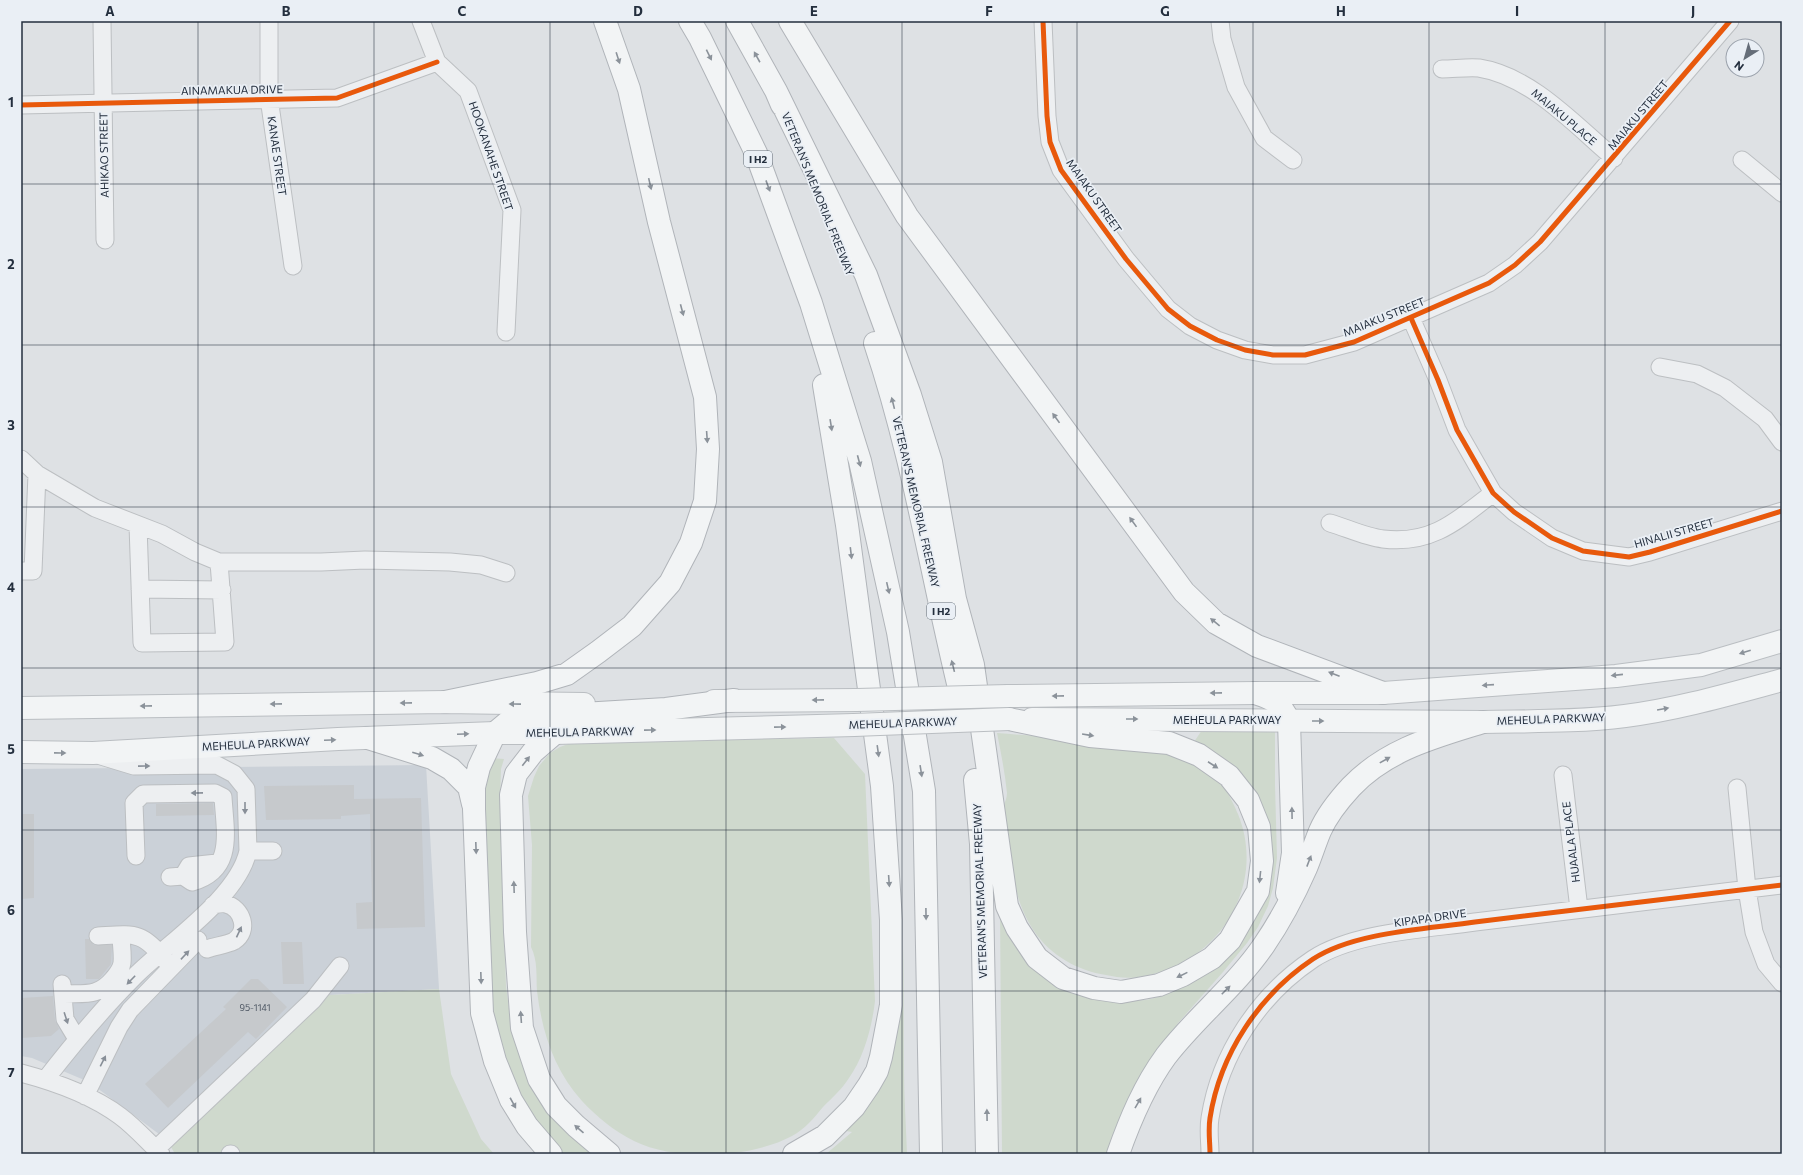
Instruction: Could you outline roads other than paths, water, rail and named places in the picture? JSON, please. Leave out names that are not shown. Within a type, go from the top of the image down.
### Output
[{"type":"main road","points":[[445,702],[537,684],[567,674],[632,626],[670,583],[691,543],[705,501],[708,449],[705,397],[659,222],[629,89],[605,21]]},
{"type":"main road","name":"I H2","points":[[690,21],[700,38],[756,153],[811,303],[860,461],[898,632],[924,790],[931,1154]]},
{"type":"main road","name":"VETERAN'S MEMORIAL FREEWAY","points":[[737,21],[776,91],[859,294],[888,382],[917,498],[948,646],[972,740],[981,844],[987,1154]]},
{"type":"main road","points":[[790,21],[907,216],[1184,592],[1216,623],[1257,646],[1383,693]]},
{"type":"main road","points":[[776,91],[866,275],[910,395],[931,462],[955,599],[973,665],[1007,906],[1017,928],[1037,958],[1063,978],[1094,988],[1121,992],[1159,985],[1183,975],[1212,958],[1230,940],[1258,891],[1262,861],[1259,827],[1248,800],[1229,776],[1199,755],[1169,743],[1090,736],[1009,719]]},
{"type":"main road","points":[[794,1154],[825,1136],[854,1107],[869,1085],[881,1057],[891,1005],[891,920],[882,786],[847,525],[811,303]]},
{"type":"main road","points":[[21,708],[445,702],[554,705],[734,700],[857,700],[1008,696],[1383,693],[1616,676],[1701,665],[1782,641]]},
{"type":"main road","name":"MEHEULA PARKWAY","points":[[21,752],[93,753],[495,732],[555,733],[854,725],[1009,719],[1482,722],[1550,721],[1625,716],[1701,702],[1782,680]]},
{"type":"main road","points":[[1255,693],[1271,698],[1282,706],[1289,720],[1293,853],[1288,890],[1278,920]]},
{"type":"main road","points":[[551,1154],[527,1126],[511,1100],[495,1061],[482,1013],[474,809],[474,787],[479,767],[495,732],[507,723],[532,717],[666,709],[734,700]]},
{"type":"main road","points":[[1118,1154],[1134,1109],[1165,1057],[1206,1010],[1245,971],[1264,944],[1306,868],[1321,830],[1335,807],[1352,786],[1376,765],[1411,745],[1482,722]]},
{"type":"main road","points":[[555,733],[533,752],[516,774],[511,795],[515,932],[522,1028],[539,1079],[556,1106],[576,1126],[609,1154]]},
{"type":"main road","points":[[368,738],[432,758],[451,769],[470,786],[474,809]]},
{"type":"street","name":"AHIKAO STREET","points":[[102,21],[105,240]]},
{"type":"street","name":"KANAE STREET","points":[[269,21],[269,98],[293,266]]},
{"type":"street","name":"HOOKANAHE STREET","points":[[421,21],[437,62],[468,91],[512,210],[506,332]]},
{"type":"street","name":"MAIAKU STREET","points":[[1043,21],[1047,116],[1050,142],[1061,170],[1126,259],[1168,309],[1190,326],[1217,340],[1245,350],[1273,355],[1305,355],[1354,342],[1489,283],[1515,265],[1540,242],[1614,158],[1725,23]]},
{"type":"street","points":[[1220,21],[1222,39],[1236,88],[1264,138],[1293,160]]},
{"type":"street","name":"AINAMAKUA DRIVE","points":[[21,105],[269,98],[337,98],[437,62]]},
{"type":"street","name":"MAIAKU PLACE","points":[[1442,69],[1478,68],[1509,76],[1536,91],[1614,158]]},
{"type":"street","points":[[1742,160],[1782,193]]},
{"type":"street","name":"HINALII STREET","points":[[1411,318],[1438,380],[1457,430],[1493,493],[1514,512],[1552,538],[1583,551],[1629,557],[1650,552],[1782,511]]},
{"type":"street","points":[[1660,367],[1697,374],[1725,388],[1765,419],[1782,442]]},
{"type":"street","points":[[21,459],[37,474],[95,508],[162,534],[195,552],[219,562],[321,562],[365,560],[450,562],[481,565],[506,573]]},
{"type":"street","points":[[21,571],[33,571],[37,474]]},
{"type":"street","points":[[1330,523],[1382,539],[1403,540],[1422,538],[1450,526],[1493,493]]},
{"type":"street","points":[[138,525],[142,643],[225,642],[219,562]]},
{"type":"street","points":[[140,589],[222,590]]},
{"type":"street","points":[[85,1096],[119,1027],[130,1010],[172,969],[198,939],[213,905],[231,887],[246,860],[248,851],[246,789],[234,774],[217,765],[134,766],[93,753]]},
{"type":"street","name":"HUAALA PLACE","points":[[1563,775],[1579,909]]},
{"type":"street","points":[[1737,788],[1747,889],[1754,932],[1766,964],[1782,983]]},
{"type":"street","points":[[136,856],[134,803],[143,794],[216,793],[223,797],[225,847],[223,856],[217,863],[214,872],[203,878],[192,882],[176,876]]},
{"type":"street","points":[[248,851],[274,851]]},
{"type":"street","name":"KIPAPA DRIVE","points":[[1210,1154],[1210,1120],[1219,1078],[1234,1046],[1254,1012],[1282,984],[1314,958],[1336,948],[1362,939],[1400,932],[1782,885]]},
{"type":"street","points":[[45,1080],[77,1039],[134,977],[159,953],[198,939],[235,940],[240,936],[242,922],[236,909],[224,903],[213,905]]},
{"type":"street","points":[[77,1039],[65,1019],[63,989],[89,993],[101,991],[107,986],[120,971],[122,963],[120,935]]},
{"type":"street","points":[[98,936],[138,936],[148,941],[172,969]]},
{"type":"street","points":[[21,1073],[45,1080],[85,1096],[120,1116],[159,1152],[313,1000],[340,966]]}]
